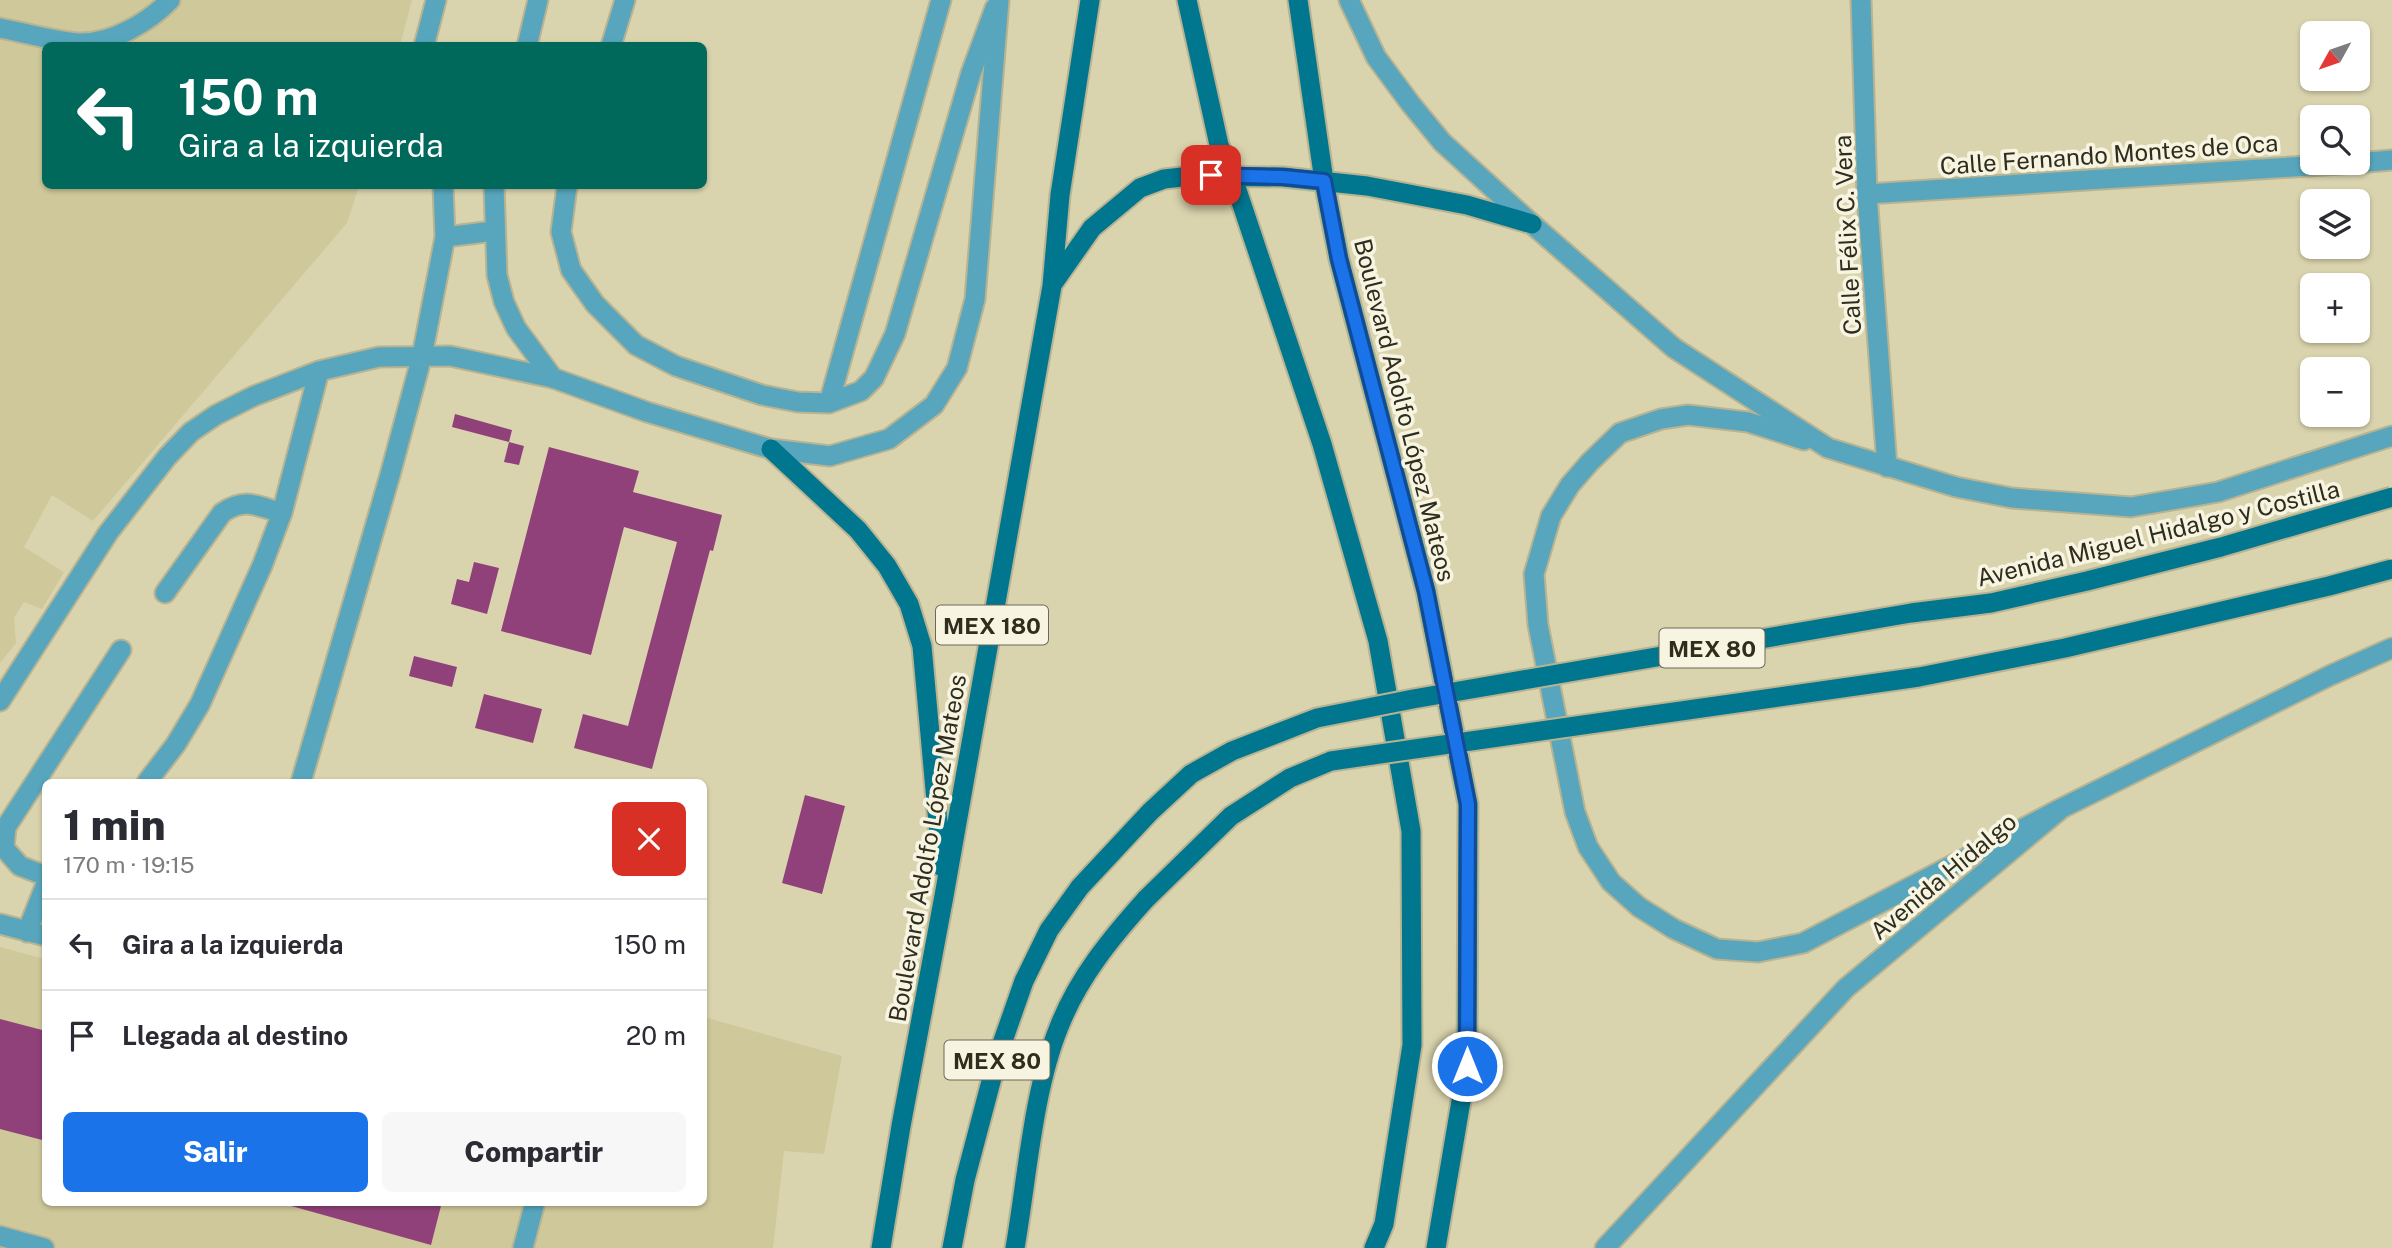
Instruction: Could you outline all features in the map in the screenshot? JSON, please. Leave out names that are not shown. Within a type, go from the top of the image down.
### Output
[{"type":"main road","name":"Boulevard Adolfo López Mateos","points":[[881,1248],[1052,286],[1060,195],[1090,0]]},
{"type":"main road","points":[[1187,0],[1219,145],[1232,175],[1322,444],[1378,642],[1411,831],[1412,1045],[1384,1224],[1374,1248]]},
{"type":"main road","name":"Boulevard Adolfo López Mateos","points":[[1298,0],[1324,181],[1339,259],[1426,591],[1468,804],[1467,1066],[1436,1248]]},
{"type":"main road","points":[[1052,286],[1092,228],[1140,188],[1164,179],[1232,175],[1367,186],[1467,205],[1532,224]]},
{"type":"main road","points":[[771,449],[858,530],[887,566],[909,604],[922,646],[944,896]]},
{"type":"main road","name":"Avenida Miguel Hidalgo y Costilla","points":[[952,1248],[965,1180],[998,1055],[1024,981],[1049,930],[1080,887],[1150,811],[1191,774],[1232,751],[1317,718],[1871,620],[1991,603],[2221,547],[2392,496]]},
{"type":"main road","name":"MEX 80","points":[[1016,1248],[1041,1086],[1059,1027],[1079,986],[1109,940],[1146,899],[1231,816],[1290,778],[1331,761],[1919,677],[2065,648],[2392,569]]},
{"type":"street","points":[[88,42],[110,38],[151,16],[170,0]]},
{"type":"street","points":[[425,42],[436,0]]},
{"type":"street","points":[[528,42],[538,0]]},
{"type":"street","points":[[612,42],[625,0]]},
{"type":"street","points":[[829,403],[941,0]]},
{"type":"street","points":[[567,189],[561,232],[571,270],[595,304],[636,345],[676,366],[762,395],[798,402],[829,403],[862,391],[874,378],[895,334],[971,73],[999,0]]},
{"type":"street","points":[[0,701],[107,533],[167,457],[216,415],[254,396],[319,371],[379,358],[450,356],[553,378],[647,412],[771,449],[830,456],[889,439],[934,405],[957,368],[975,299],[999,0]]},
{"type":"street","points":[[1349,0],[1376,57],[1442,142],[1674,348],[1828,448]]},
{"type":"street","name":"Calle Félix C. Vera","points":[[1861,0],[1867,194],[1887,467]]},
{"type":"street","points":[[0,28],[77,42]]},
{"type":"street","name":"Calle Fernando Montes de Oca","points":[[2370,162],[2392,160]]},
{"type":"street","name":"Calle Fernando Montes de Oca","points":[[1867,194],[2300,167]]},
{"type":"street","points":[[302,779],[422,356],[445,237],[443,189]]},
{"type":"street","points":[[494,189],[497,275],[504,302],[516,328],[553,378]]},
{"type":"street","points":[[445,237],[494,232]]},
{"type":"street","points":[[149,779],[176,744],[200,704],[262,566],[282,513],[319,371]]},
{"type":"street","points":[[2062,808],[1803,943],[1758,952],[1717,949],[1674,929],[1639,907],[1611,882],[1588,847],[1575,812],[1538,625],[1534,574],[1551,516],[1570,485],[1620,433],[1661,419],[1688,415],[1748,422],[1956,487],[2012,498],[2131,507],[2218,492],[2392,436]]},
{"type":"street","points":[[165,593],[222,513],[235,504],[247,503],[282,513]]},
{"type":"street","name":"Avenida Hidalgo","points":[[1605,1248],[1846,988],[2062,808],[2331,675],[2392,648]]},
{"type":"street","points":[[42,874],[20,866],[4,848],[6,827],[121,650]]},
{"type":"street","points":[[0,924],[36,934],[42,904]]},
{"type":"street","points":[[523,1248],[534,1206]]},
{"type":"street","points":[[0,1236],[44,1248]]},
{"type":"shaded area","points":[[0,0],[412,0],[401,42],[42,42],[42,189],[358,189],[347,223],[93,521],[52,495],[24,547],[64,572],[42,609],[24,602],[14,618],[16,643],[0,663]]},
{"type":"shaded area","points":[[0,947],[42,958],[42,1206],[707,1206],[707,1018],[842,1056],[824,1154],[784,1151],[773,1248],[0,1248]]},
{"type":"building","points":[[455,414],[512,430],[509,442],[452,427]]},
{"type":"building","points":[[509,442],[524,446],[519,465],[504,462]]},
{"type":"building","points":[[549,447],[639,471],[633,492],[722,515],[713,551],[710,550],[652,769],[574,748],[583,714],[628,726],[677,542],[624,527],[591,655],[501,631]]},
{"type":"building","points":[[474,562],[499,568],[487,614],[451,604],[457,579],[469,582]]},
{"type":"building","points":[[414,656],[457,667],[452,687],[409,676]]},
{"type":"building","points":[[484,694],[542,709],[533,743],[475,728]]},
{"type":"building","points":[[805,795],[845,806],[822,894],[782,883]]},
{"type":"building","points":[[0,1019],[42,1030],[42,1140],[0,1129]]},
{"type":"building","points":[[291,1206],[441,1206],[431,1245]]},
{"type":"route","points":[[1211,175],[1324,181],[1339,259],[1426,591],[1468,804],[1467,1066]]}]
